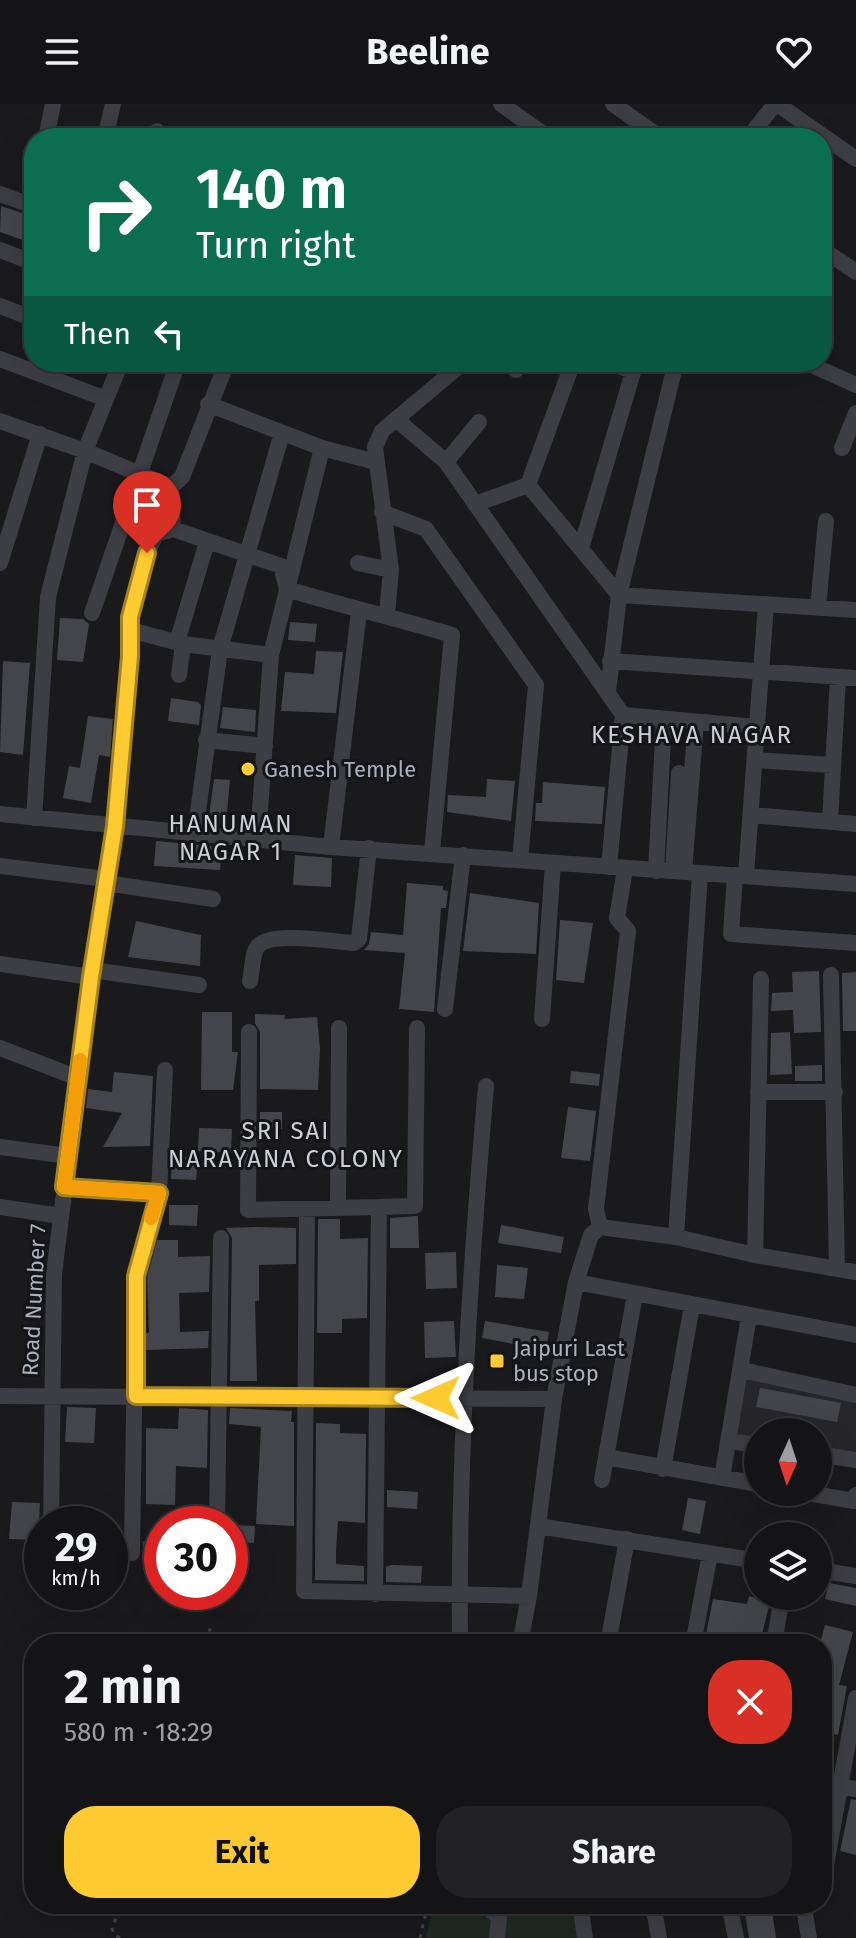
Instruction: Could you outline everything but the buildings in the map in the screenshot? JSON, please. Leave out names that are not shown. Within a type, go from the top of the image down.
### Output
[{"type":"street","points":[[48,128],[53,104]]},
{"type":"street","points":[[107,128],[113,104]]},
{"type":"street","points":[[501,104],[535,128]]},
{"type":"street","points":[[613,104],[647,128]]},
{"type":"street","points":[[756,128],[776,104],[811,128]]},
{"type":"street","points":[[832,142],[856,159]]},
{"type":"street","points":[[0,194],[24,201]]},
{"type":"street","points":[[0,250],[24,259]]},
{"type":"street","points":[[832,256],[856,272]]},
{"type":"street","points":[[0,306],[24,315]]},
{"type":"street","points":[[0,359],[24,368]]},
{"type":"street","points":[[34,372],[106,399]]},
{"type":"street","points":[[34,818],[48,597],[85,451],[117,372]]},
{"type":"street","points":[[92,613],[174,372]]},
{"type":"street","points":[[171,487],[182,477],[222,372]]},
{"type":"street","points":[[387,615],[391,570],[375,447],[382,431],[452,372]]},
{"type":"street","points":[[528,485],[569,372]]},
{"type":"street","points":[[581,548],[633,372]]},
{"type":"street","points":[[608,692],[619,595],[674,372]]},
{"type":"street","points":[[827,372],[856,385]]},
{"type":"street","points":[[208,404],[322,448],[376,462]]},
{"type":"street","points":[[842,448],[856,413]]},
{"type":"street","points":[[396,419],[446,462],[623,715],[617,918],[628,931],[596,1209],[600,1227]]},
{"type":"street","points":[[0,421],[85,451],[171,487]]},
{"type":"street","points":[[446,462],[479,422]]},
{"type":"street","points":[[195,834],[220,649],[282,433]]},
{"type":"street","points":[[0,563],[40,434]]},
{"type":"street","points":[[258,839],[271,655],[322,448]]},
{"type":"street","points":[[475,504],[528,485]]},
{"type":"street","points":[[528,485],[619,595],[856,610]]},
{"type":"street","points":[[171,487],[173,529],[281,566],[287,589]]},
{"type":"street","points":[[382,512],[426,529],[536,685],[520,860]]},
{"type":"street","points":[[818,608],[826,521]]},
{"type":"street","name":"Road Number 7","points":[[51,1506],[54,1274],[91,973],[115,826],[130,617],[147,553],[156,534],[173,529]]},
{"type":"street","points":[[179,675],[180,643],[207,542]]},
{"type":"street","points":[[358,563],[391,570]]},
{"type":"street","points":[[287,589],[452,635],[432,852]]},
{"type":"street","points":[[766,604],[752,815],[731,934],[856,943]]},
{"type":"street","points":[[331,847],[359,611]]},
{"type":"street","points":[[130,630],[180,643],[271,655]]},
{"type":"street","points":[[610,661],[856,678]]},
{"type":"street","points":[[830,822],[838,678]]},
{"type":"street","points":[[623,715],[757,727]]},
{"type":"street","points":[[664,720],[678,872]]},
{"type":"street","points":[[678,872],[696,722]]},
{"type":"street","points":[[206,740],[265,746]]},
{"type":"street","points":[[755,760],[833,765]]},
{"type":"street","points":[[676,1237],[679,773]]},
{"type":"street","points":[[0,814],[331,847],[856,884]]},
{"type":"street","points":[[752,815],[856,824]]},
{"type":"street","points":[[250,981],[256,949],[262,941],[275,937],[354,943],[359,939],[369,848]]},
{"type":"street","points":[[445,1009],[463,855]]},
{"type":"street","points":[[542,1019],[553,863]]},
{"type":"street","points":[[0,866],[213,899]]},
{"type":"street","points":[[0,964],[199,985]]},
{"type":"street","points":[[831,975],[837,1268]]},
{"type":"street","points":[[755,1255],[761,979]]},
{"type":"street","points":[[338,1207],[339,1028]]},
{"type":"street","points":[[249,1032],[248,1210],[307,1209],[415,1206],[417,1028]]},
{"type":"street","points":[[0,1048],[78,1078]]},
{"type":"street","points":[[132,1553],[136,1276],[159,1193],[165,1070]]},
{"type":"street","points":[[460,1634],[459,1525],[464,1399],[486,1086]]},
{"type":"street","points":[[758,1092],[835,1092]]},
{"type":"street","points":[[0,1147],[68,1156]]},
{"type":"street","points":[[64,1187],[159,1193]]},
{"type":"street","points":[[0,1207],[61,1216]]},
{"type":"street","points":[[375,1594],[379,1207]]},
{"type":"street","points":[[307,1209],[304,1591],[529,1596]]},
{"type":"street","points":[[522,1634],[554,1399],[576,1282],[591,1235],[600,1227],[676,1237],[755,1255],[856,1272]]},
{"type":"street","points":[[217,1506],[221,1238]]},
{"type":"street","points":[[576,1282],[856,1335]]},
{"type":"street","points":[[602,1480],[635,1294]]},
{"type":"street","points":[[663,1469],[692,1305]]},
{"type":"street","points":[[722,1478],[749,1316]]},
{"type":"street","points":[[742,1370],[856,1395]]},
{"type":"street","points":[[0,1396],[554,1399]]},
{"type":"street","points":[[729,1441],[744,1443]]},
{"type":"street","points":[[832,1456],[856,1460]]},
{"type":"street","points":[[606,1457],[744,1482]]},
{"type":"street","points":[[832,1497],[854,1501],[856,1495]]},
{"type":"street","points":[[538,1526],[744,1559]]},
{"type":"street","points":[[610,1634],[627,1539]]},
{"type":"street","points":[[695,1634],[710,1554]]},
{"type":"street","points":[[832,1572],[856,1576]]},
{"type":"street","points":[[776,1634],[780,1610]]},
{"type":"street","points":[[832,1849],[848,1788],[856,1698]]},
{"type":"street","points":[[495,1914],[499,1918],[497,1938]]},
{"type":"street","points":[[581,1914],[585,1938]]},
{"type":"street","points":[[655,1914],[659,1938]]},
{"type":"street","points":[[731,1914],[736,1938]]},
{"type":"street","points":[[805,1914],[809,1938]]},
{"type":"path","points":[[205,1634],[211,1629]]},
{"type":"path","points":[[118,1914],[112,1928],[114,1935],[120,1938]]},
{"type":"path","points":[[420,1938],[426,1914]]},
{"type":"shaded area","points":[[747,1378],[856,1401],[856,1454],[832,1450],[832,1418],[744,1418],[744,1437],[735,1435]]},
{"type":"shaded area","points":[[431,1914],[576,1914],[579,1938],[426,1938]]},
{"type":"slow traffic","points":[[80,1060],[64,1187],[159,1193],[151,1218]]},
{"type":"place","name":"Ganesh Temple","points":[[248,769]]},
{"type":"place","name":"Jaipuri Last bus stop","points":[[497,1361]]},
{"type":"district","name":"KESHAVA NAGAR","points":[[692,735]]},
{"type":"district","name":"HANUMAN NAGAR 1","points":[[231,838]]},
{"type":"district","name":"SRI SAI NARAYANA COLONY","points":[[286,1145]]},
{"type":"route","points":[[147,553],[130,617],[130,656],[115,826],[91,977],[64,1187],[159,1193],[136,1276],[136,1396],[436,1398]]}]
